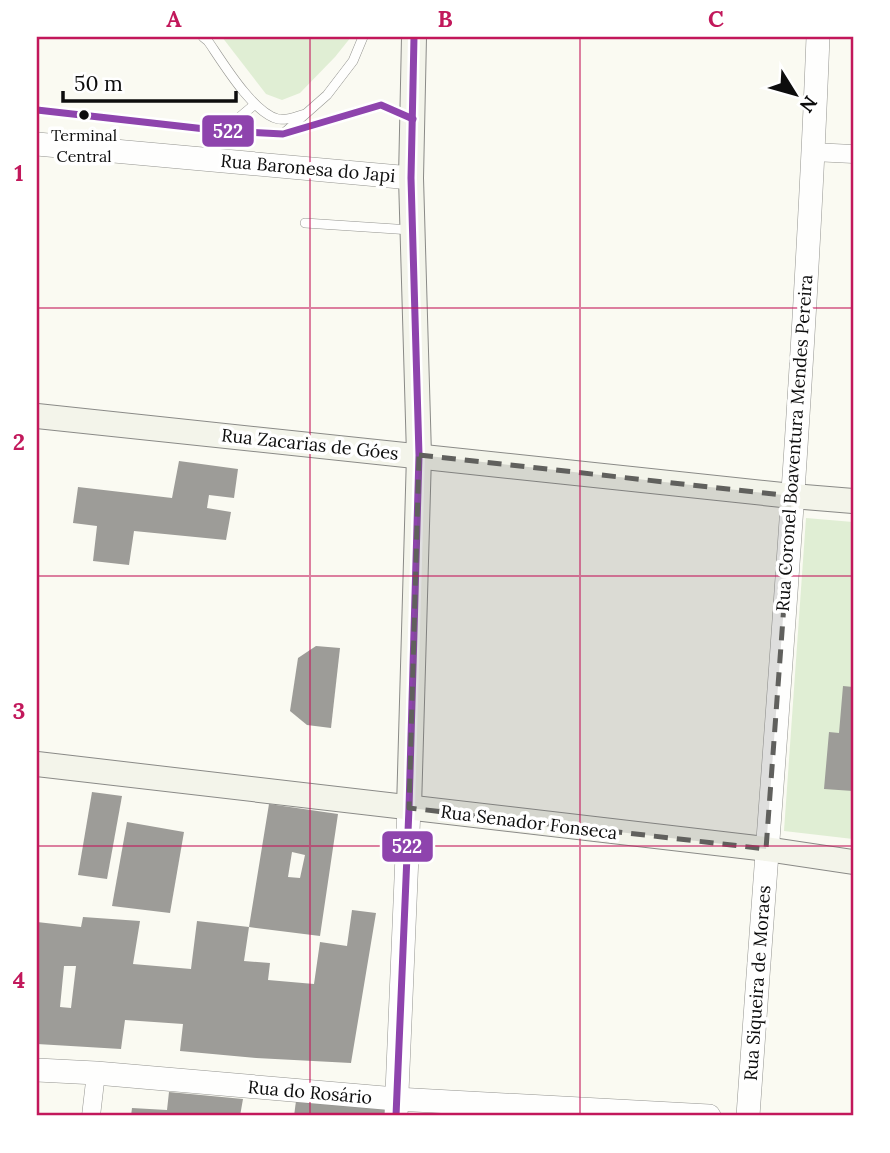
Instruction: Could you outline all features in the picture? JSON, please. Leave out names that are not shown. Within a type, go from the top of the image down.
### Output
[{"type":"main road","points":[[409,808],[419,455],[411,178],[414,37]]},
{"type":"main road","name":"Rua Zacarias de Góes","points":[[37,416],[853,501]]},
{"type":"main road","name":"Rua Senador Fonseca","points":[[37,764],[766,849],[853,862]]},
{"type":"street","name":"Rua Coronel Boaventura Mendes Pereira","points":[[766,849],[792,496],[818,37]]},
{"type":"street","name":"Rua Baronesa do Japi","points":[[37,144],[411,178]]},
{"type":"street","points":[[813,152],[853,154]]},
{"type":"street","points":[[396,1108],[409,808]]},
{"type":"street","name":"Rua Siqueira de Moraes","points":[[748,1116],[766,849]]},
{"type":"street","name":"Rua do Rosário","points":[[37,1070],[96,1073],[396,1108],[709,1116]]},
{"type":"street","points":[[91,1116],[96,1073]]},
{"type":"lane","points":[[203,37],[254,105],[265,114],[281,120],[305,114]]},
{"type":"lane","points":[[283,134],[327,95],[353,61],[363,37]]},
{"type":"lane","points":[[223,131],[254,105]]},
{"type":"lane","points":[[37,110],[223,131],[283,134],[381,105],[413,119]]},
{"type":"lane","points":[[305,223],[413,230]]},
{"type":"highlighted area","points":[[419,455],[792,496],[766,849],[409,808]]},
{"type":"green space","points":[[222,37],[351,37],[300,93],[282,100],[266,94]]},
{"type":"green space","points":[[806,518],[853,522],[853,839],[784,831]]},
{"type":"building","points":[[179,461],[238,469],[234,498],[209,495],[207,508],[231,512],[226,540],[134,531],[129,565],[93,561],[97,526],[73,523],[78,487],[172,498]]},
{"type":"building","points":[[316,646],[340,648],[331,728],[307,725],[290,711],[298,658]]},
{"type":"building","points":[[843,686],[853,687],[853,791],[824,789],[829,732],[839,733]]},
{"type":"building","points":[[92,792],[122,796],[107,879],[78,875]]},
{"type":"building","points":[[269,804],[338,814],[320,936],[249,927]],"holes":[[[292,852],[305,855],[300,878],[288,877]]]},
{"type":"building","points":[[127,822],[184,832],[170,913],[112,906]]},
{"type":"building","points":[[352,910],[376,913],[351,1063],[180,1051],[183,1024],[125,1020],[121,1049],[37,1044],[37,922],[81,927],[83,917],[140,921],[133,964],[191,969],[197,921],[249,927],[244,961],[270,963],[268,980],[314,984],[320,942],[347,946]],"holes":[[[64,966],[76,966],[71,1008],[60,1007]]]},
{"type":"building","points":[[169,1092],[243,1099],[240,1116],[131,1116],[132,1108],[167,1110]]},
{"type":"building","points":[[296,1101],[389,1106],[388,1116],[294,1116]]},
{"type":"transit line","name":"522","points":[[396,1116],[409,808],[419,455],[411,178],[414,37]]},
{"type":"transit line","name":"522","points":[[37,110],[223,131],[283,134],[381,105],[413,119]]},
{"type":"place","name":"Terminal Central","points":[[84,115]]}]
